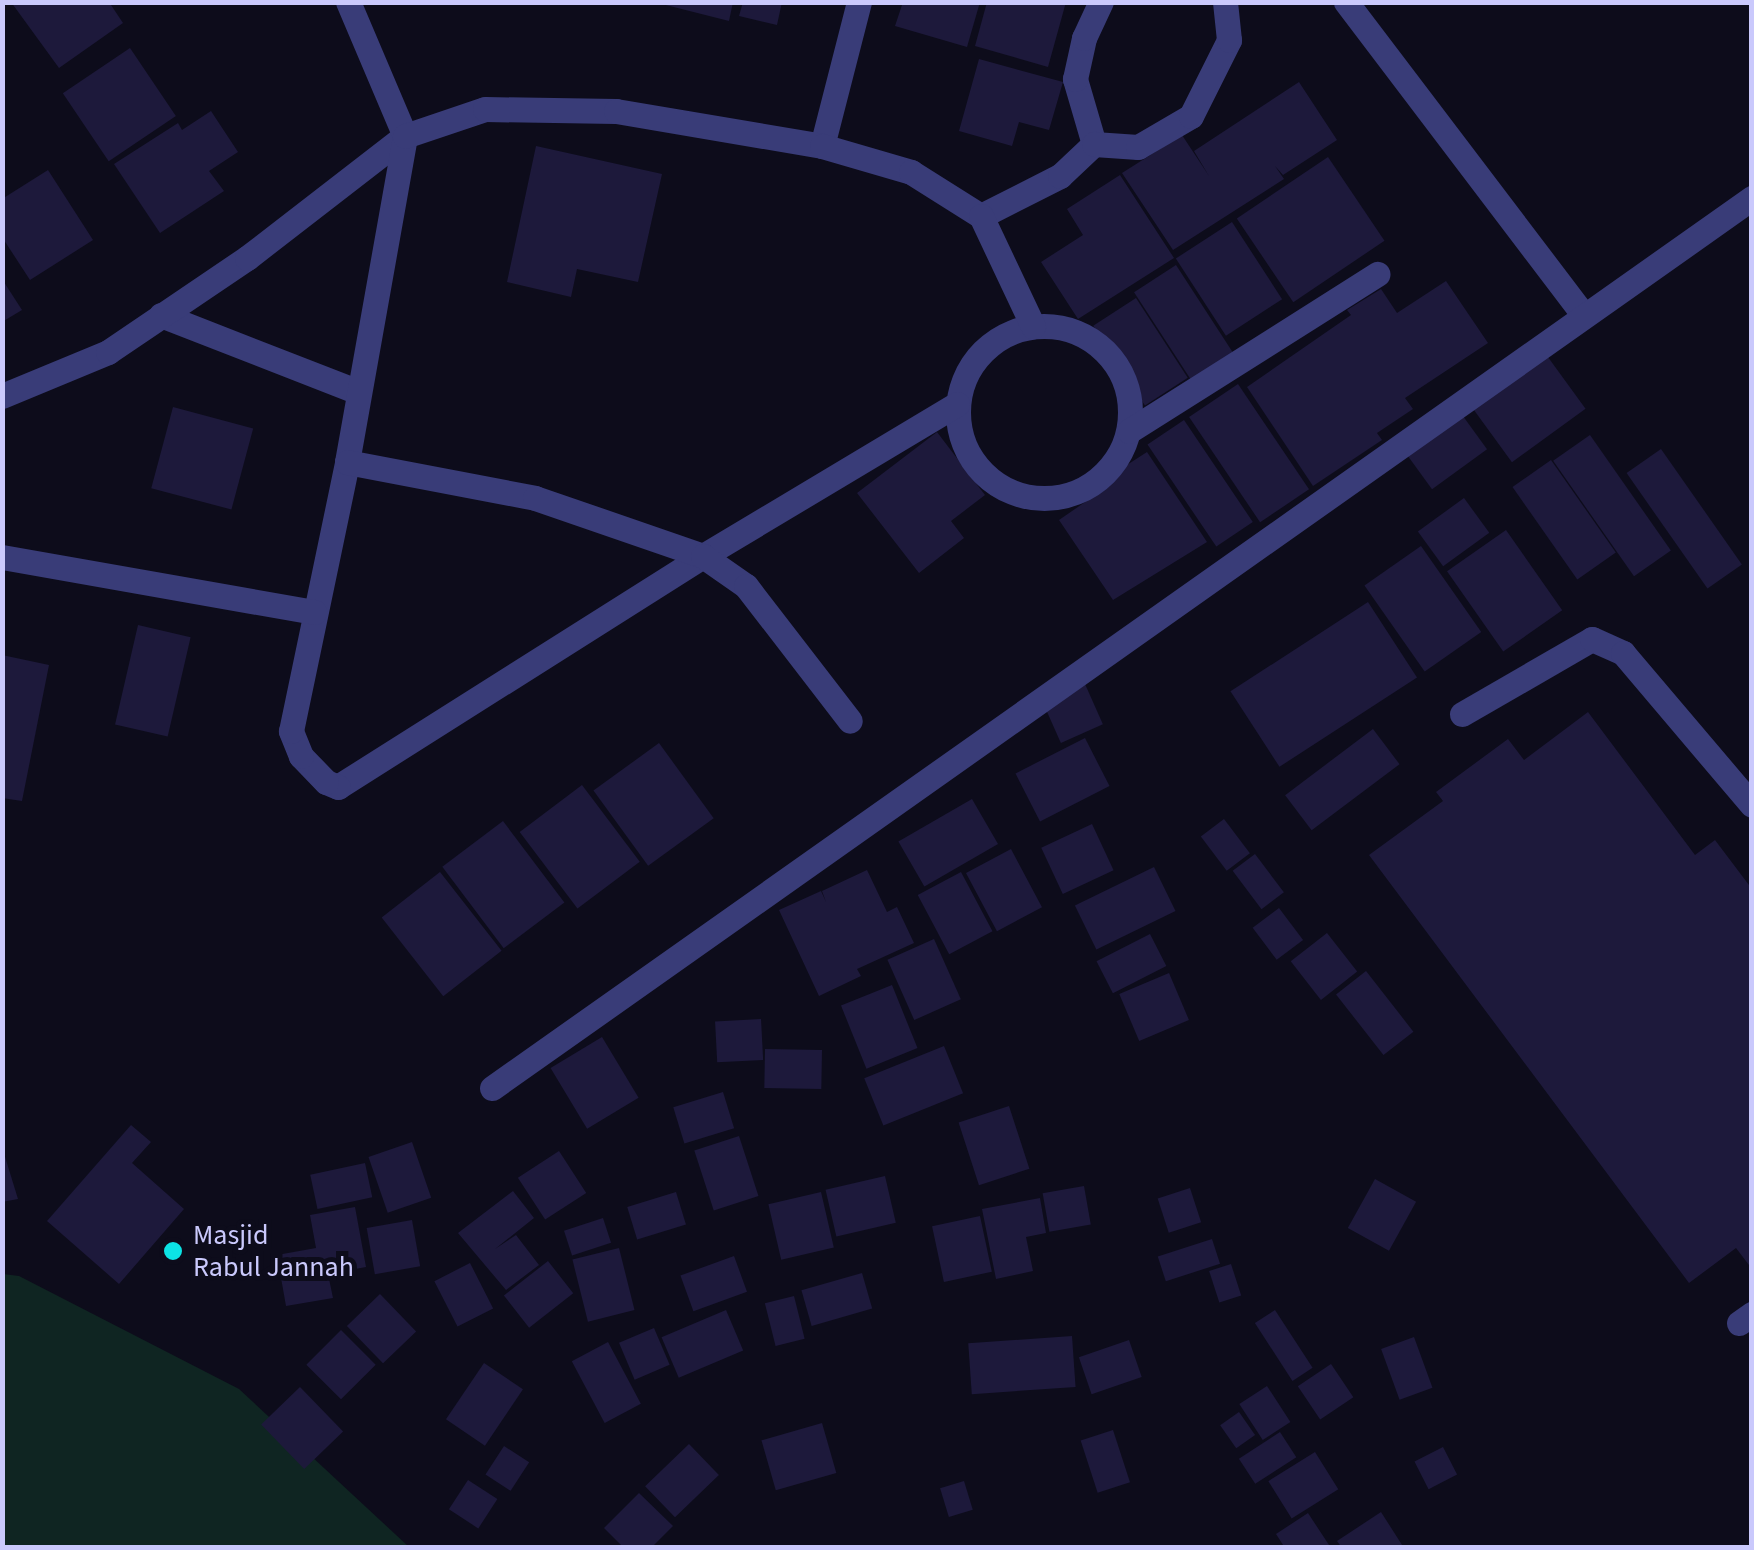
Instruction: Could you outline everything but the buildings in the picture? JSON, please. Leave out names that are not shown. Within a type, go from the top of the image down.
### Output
[{"type":"street","points":[[822,146],[859,2]]},
{"type":"street","points":[[1094,144],[1075,79],[1084,38],[1100,2]]},
{"type":"street","points":[[981,216],[1060,176],[1094,144],[1138,147],[1191,116],[1229,40],[1225,2]]},
{"type":"street","points":[[1346,2],[1584,315]]},
{"type":"street","points":[[350,4],[405,136],[346,462],[291,731],[312,769],[338,787],[703,556],[957,404]]},
{"type":"street","points":[[2,396],[108,352],[247,258],[405,136],[485,109],[616,111],[822,146],[911,172],[981,216],[1032,326]]},
{"type":"street","points":[[492,1088],[1752,198]]},
{"type":"street","points":[[1129,431],[1378,274]]},
{"type":"street","points":[[161,315],[359,392]]},
{"type":"street","points":[[1032,326],[1060,328],[1086,336],[1108,354],[1123,377],[1130,403],[1129,431],[1118,457],[1099,480],[1074,493],[1046,499],[1017,494],[981,470],[960,432],[957,404],[965,376],[981,352],[1005,335],[1032,326]]},
{"type":"street","points":[[346,462],[535,498],[703,556],[746,586],[850,720]]},
{"type":"street","points":[[2,557],[314,612]]},
{"type":"street","points":[[1462,714],[1592,638],[1623,653],[1752,804]]},
{"type":"green space","points":[[3,1274],[19,1276],[239,1389],[409,1547],[3,1548]]},
{"type":"place","name":"Masjid Rabul Jannah","points":[[173,1251]]}]
